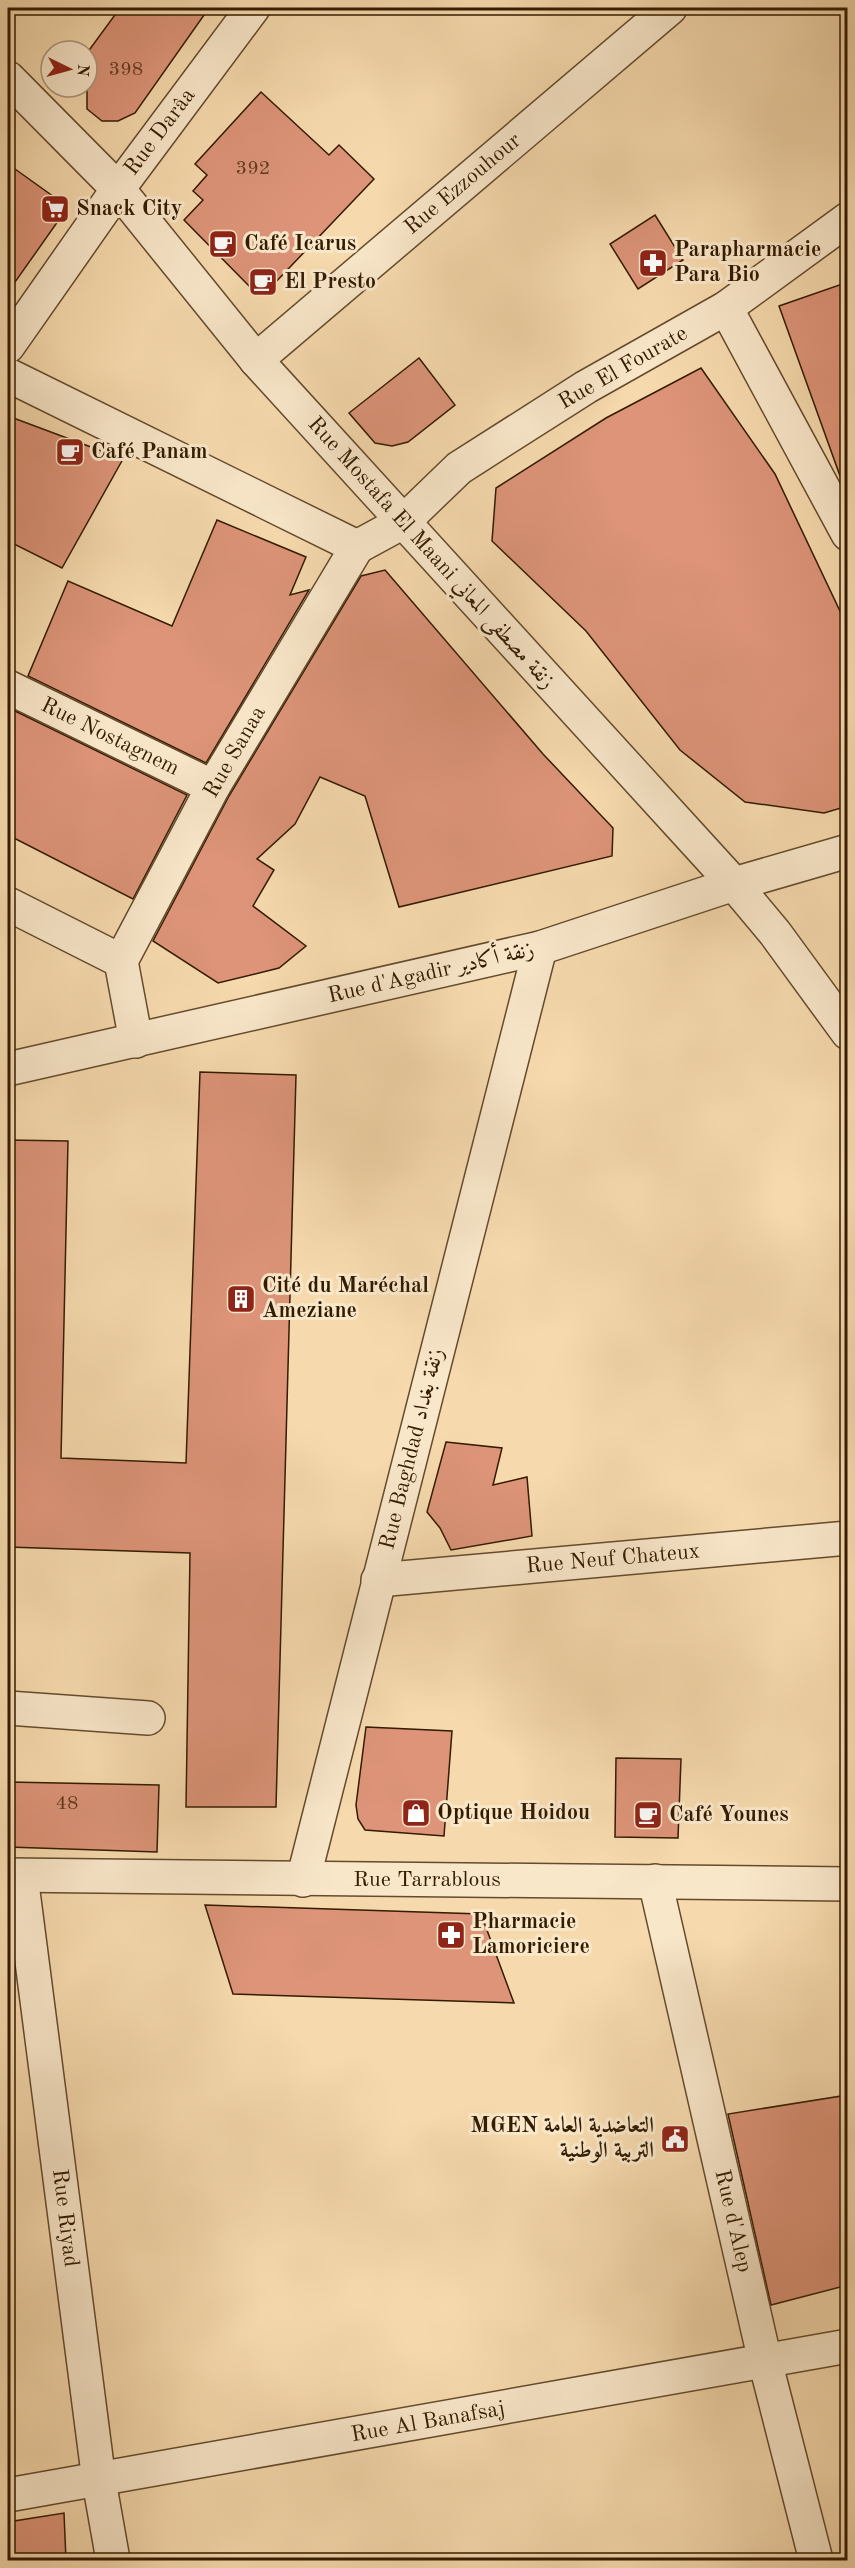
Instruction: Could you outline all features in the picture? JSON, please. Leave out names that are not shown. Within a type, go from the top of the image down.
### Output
[{"type":"street","name":"Rue Darâa","points":[[8,346],[118,189],[253,8]]},
{"type":"street","name":"Rue Ezzouhour","points":[[256,360],[670,8]]},
{"type":"street","name":"Rue Mostafa El Maani زنقة مصطفى المعاني","points":[[8,78],[118,189],[256,360],[734,884],[775,933],[848,1033]]},
{"type":"street","name":"Rue El Fourate","points":[[357,547],[403,522],[459,468],[586,387],[726,308],[848,219]]},
{"type":"street","points":[[726,308],[848,534]]},
{"type":"street","points":[[8,375],[357,547]]},
{"type":"street","name":"Rue Sanaa","points":[[121,961],[213,787],[357,547]]},
{"type":"street","name":"Rue Nostagnem","points":[[8,687],[213,787]]},
{"type":"street","name":"Rue d'Agadir زنقة أكادير","points":[[8,1069],[540,948],[734,884],[848,851]]},
{"type":"street","points":[[8,904],[121,961],[136,1041]]},
{"type":"street","name":"Rue Baghdad زنقة بغداد","points":[[303,1880],[540,948]]},
{"type":"street","name":"Rue Neuf Chateux","points":[[378,1580],[848,1538]]},
{"type":"street","points":[[8,1708],[148,1718]]},
{"type":"street","name":"Rue Tarrablous","points":[[14,1875],[303,1880],[848,1884]]},
{"type":"street","name":"Rue Riyad","points":[[14,1875],[99,2481],[113,2560]]},
{"type":"street","name":"Rue d'Alep","points":[[655,1881],[765,2361],[816,2560]]},
{"type":"street","name":"Rue Al Banafsaj","points":[[8,2495],[99,2481],[848,2346]]},
{"type":"building","points":[[120,8],[209,8],[135,113],[118,121],[102,121],[87,109],[87,99],[99,99],[97,39]]},
{"type":"building","points":[[261,92],[329,155],[339,145],[374,179],[270,288],[253,290],[184,220],[203,200],[193,191],[207,175],[195,164]]},
{"type":"building","points":[[8,164],[68,207],[8,292]]},
{"type":"building","points":[[655,215],[683,260],[638,289],[610,244]]},
{"type":"building","points":[[848,282],[848,486],[844,487],[779,306]]},
{"type":"building","points":[[419,358],[455,405],[408,442],[392,446],[375,443],[349,413]]},
{"type":"building","points":[[701,368],[775,474],[848,628],[848,806],[824,813],[745,802],[680,750],[586,631],[492,541],[496,488],[606,418]]},
{"type":"building","points":[[8,416],[123,459],[62,568],[8,541]]},
{"type":"building","points":[[217,520],[306,557],[290,595],[309,590],[206,763],[28,676],[68,581],[172,626]]},
{"type":"building","points":[[385,570],[543,754],[613,828],[612,856],[399,907],[365,796],[320,777],[295,824],[257,859],[274,870],[253,906],[306,946],[279,968],[218,983],[153,941],[229,796],[361,576]]},
{"type":"building","points":[[13,710],[187,795],[133,899],[8,835],[8,723]]},
{"type":"building","name":"Cité du Maréchal Ameziane","points":[[200,1072],[296,1075],[276,1807],[186,1807],[190,1553],[8,1547],[8,1140],[68,1141],[61,1458],[186,1463]]},
{"type":"building","points":[[446,1442],[502,1448],[493,1485],[527,1477],[532,1536],[451,1550],[440,1528],[427,1512]]},
{"type":"building","points":[[366,1727],[452,1731],[444,1836],[365,1830],[358,1819],[356,1805]]},
{"type":"building","points":[[616,1758],[681,1759],[678,1838],[615,1837]]},
{"type":"building","points":[[8,1782],[159,1785],[157,1852],[8,1847]]},
{"type":"building","points":[[205,1905],[481,1914],[514,2003],[233,1994]]},
{"type":"building","points":[[848,2095],[848,2285],[771,2305],[728,2114]]},
{"type":"building","points":[[64,2513],[66,2560],[8,2560],[8,2522]]},
{"type":"place","name":"Snack City","points":[[55,209]]},
{"type":"place","name":"Café Icarus","points":[[223,244]]},
{"type":"place","name":"Parapharmacie Para Bio","points":[[653,263]]},
{"type":"place","name":"El Presto","points":[[263,282]]},
{"type":"place","name":"Café Panam","points":[[70,452]]},
{"type":"place","name":"Cité du Maréchal Ameziane","points":[[241,1299]]},
{"type":"place","name":"Optique Hoidou","points":[[416,1813]]},
{"type":"place","name":"Café Younes","points":[[648,1815]]},
{"type":"place","name":"Pharmacie Lamoriciere","points":[[451,1935]]},
{"type":"place","name":"MGEN التعاضدية العامة التربية الوطنية","points":[[675,2139]]}]
